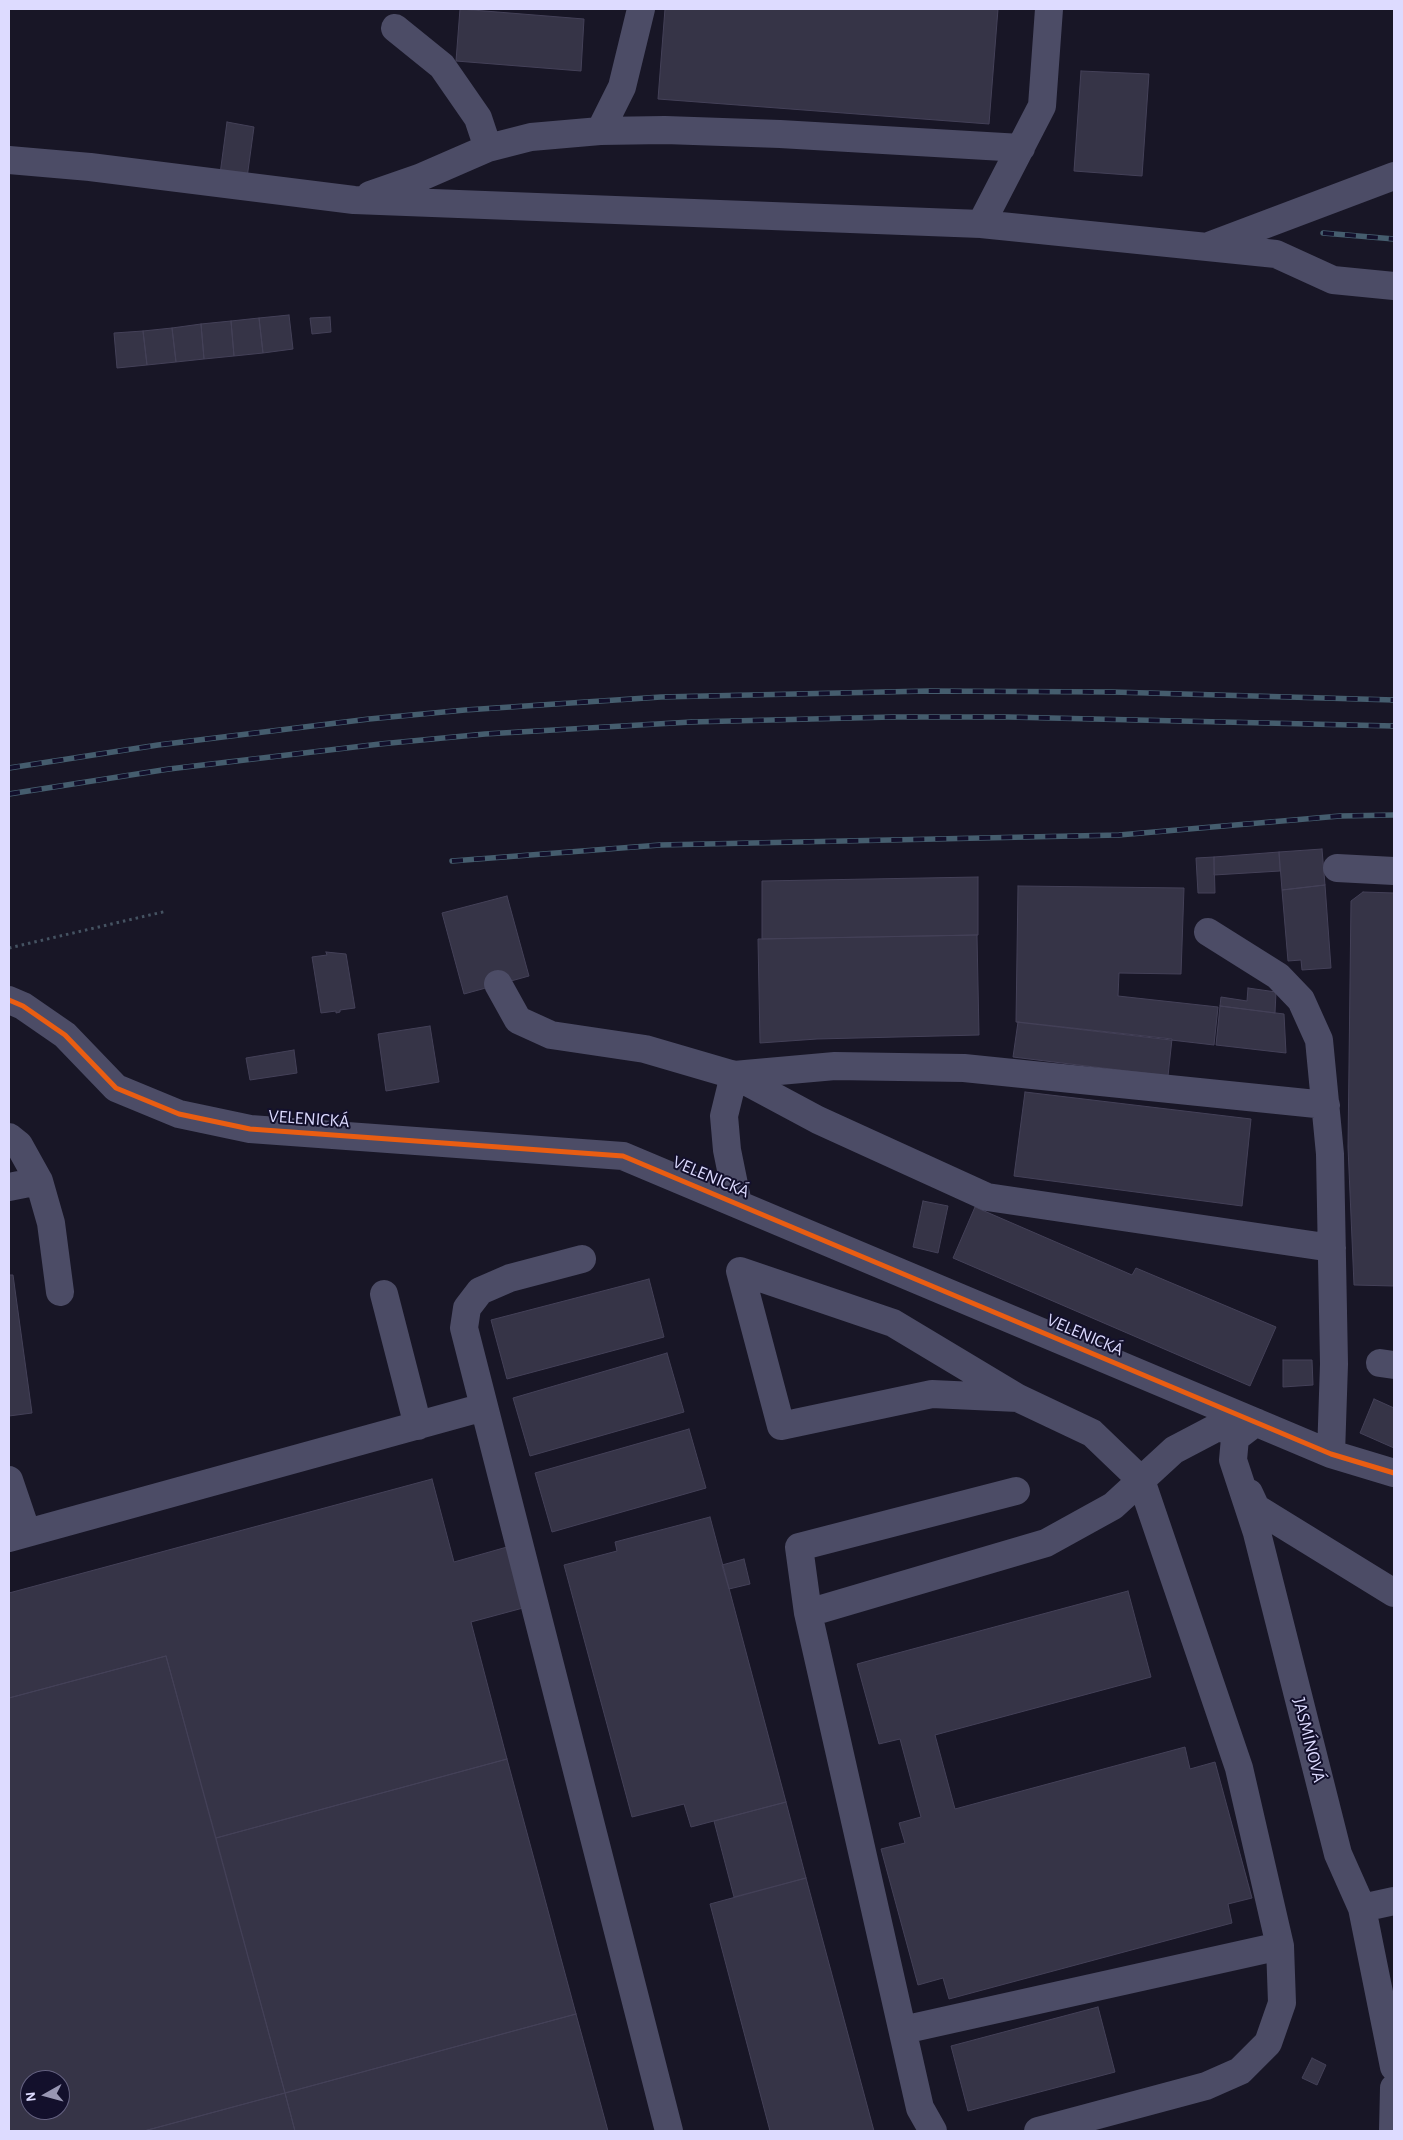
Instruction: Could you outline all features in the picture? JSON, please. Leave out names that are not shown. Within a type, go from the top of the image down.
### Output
[{"type":"street","points":[[600,131],[622,87],[641,9]]},
{"type":"street","points":[[981,224],[1042,106],[1049,9]]},
{"type":"street","points":[[395,28],[442,66],[478,118],[488,148]]},
{"type":"street","points":[[354,200],[419,178],[488,148],[532,138],[600,131],[665,130],[780,134],[1021,148]]},
{"type":"street","points":[[9,160],[90,166],[354,200],[981,224],[1276,254],[1334,280],[1394,286]]},
{"type":"street","points":[[1205,247],[1394,176]]},
{"type":"street","points":[[1337,868],[1394,872]]},
{"type":"street","points":[[1208,932],[1278,976],[1301,1000],[1319,1040],[1330,1154],[1334,1364],[1331,1454]]},
{"type":"street","points":[[498,984],[518,1020],[551,1034],[645,1049],[734,1075],[818,1120],[987,1197],[1332,1248]]},
{"type":"street","name":"VELENICKÁ","points":[[9,1000],[23,1006],[65,1035],[116,1088],[179,1114],[250,1129],[623,1156],[1331,1454],[1394,1473]]},
{"type":"street","points":[[734,1075],[835,1066],[964,1068],[1326,1106]]},
{"type":"street","points":[[734,1075],[724,1116],[727,1150],[738,1204]]},
{"type":"street","points":[[9,1137],[19,1145],[39,1181],[51,1223],[60,1292]]},
{"type":"street","points":[[9,1187],[39,1181]]},
{"type":"street","points":[[582,1259],[510,1278],[480,1291],[466,1308],[464,1328],[669,2131]]},
{"type":"street","points":[[1018,1398],[932,1394],[781,1426],[740,1270],[893,1323],[1018,1398],[1092,1433],[1141,1480],[1239,1768],[1280,1946],[1282,2003],[1268,2043],[1240,2071],[1206,2086],[1038,2131]]},
{"type":"street","points":[[384,1294],[418,1426]]},
{"type":"street","points":[[9,1480],[18,1535],[484,1408]]},
{"type":"street","points":[[808,1613],[1046,1543],[1113,1506],[1174,1450],[1214,1429],[1256,1422]]},
{"type":"street","name":"JASMÍNOVÁ","points":[[1256,1422],[1235,1438],[1233,1460],[1257,1533],[1338,1854],[1362,1908],[1394,2067]]},
{"type":"street","points":[[1233,1460],[1256,1508],[1394,1592]]},
{"type":"street","points":[[934,2131],[920,2108],[808,1613],[799,1547],[1016,1491]]},
{"type":"street","points":[[1362,1908],[1394,1901]]},
{"type":"street","points":[[903,2030],[1280,1946]]},
{"type":"street","points":[[1393,2131],[1394,2088]]},
{"type":"path","points":[[9,948],[167,912]]},
{"type":"building","points":[[460,9],[584,19],[581,71],[456,61]]},
{"type":"building","points":[[665,9],[998,9],[989,124],[658,99]]},
{"type":"building","points":[[1081,71],[1149,74],[1142,176],[1074,171]]},
{"type":"building","points":[[227,122],[254,127],[247,178],[220,174]]},
{"type":"building","points":[[289,315],[293,349],[263,353],[259,318]]},
{"type":"building","points":[[330,317],[331,332],[312,334],[310,318]]},
{"type":"building","points":[[259,318],[263,353],[234,356],[231,321]]},
{"type":"building","points":[[231,321],[234,356],[204,359],[201,324]]},
{"type":"building","points":[[201,324],[204,359],[176,362],[172,328]]},
{"type":"building","points":[[172,328],[176,362],[147,365],[143,331]]},
{"type":"building","points":[[143,331],[147,365],[117,368],[114,333]]},
{"type":"building","points":[[1322,849],[1325,885],[1282,890],[1279,852]]},
{"type":"building","points":[[1279,852],[1280,871],[1214,875],[1214,857]]},
{"type":"building","points":[[1214,857],[1215,893],[1198,893],[1196,858]]},
{"type":"building","points":[[978,877],[978,935],[762,939],[762,881]]},
{"type":"building","points":[[1325,885],[1331,968],[1302,970],[1301,960],[1288,961],[1282,890]]},
{"type":"building","points":[[1018,886],[1184,888],[1181,974],[1119,973],[1118,996],[1218,1007],[1214,1045],[1016,1022]]},
{"type":"building","points":[[1363,892],[1394,893],[1394,1286],[1354,1285],[1348,1147],[1351,901]]},
{"type":"building","points":[[507,896],[529,976],[464,994],[442,913]]},
{"type":"building","points":[[977,935],[979,1035],[817,1039],[760,1043],[758,939]]},
{"type":"building","points":[[326,952],[346,954],[355,1008],[340,1010],[340,1012],[336,1013],[336,1011],[321,1013],[312,957],[327,955]]},
{"type":"building","points":[[1248,988],[1276,992],[1275,1013],[1220,1006],[1221,997],[1247,1001]]},
{"type":"building","points":[[1220,1006],[1284,1014],[1286,1053],[1216,1045]]},
{"type":"building","points":[[1018,1022],[1172,1039],[1168,1076],[1013,1057]]},
{"type":"building","points":[[430,1026],[439,1082],[386,1091],[378,1034]]},
{"type":"building","points":[[294,1050],[297,1073],[250,1080],[246,1058]]},
{"type":"building","points":[[1025,1092],[1251,1119],[1242,1206],[1014,1176]]},
{"type":"building","points":[[923,1201],[948,1206],[938,1253],[913,1247]]},
{"type":"building","points":[[975,1207],[1132,1275],[1136,1268],[1276,1327],[1250,1386],[953,1258]]},
{"type":"building","points":[[9,1275],[13,1275],[32,1413],[9,1416]]},
{"type":"building","points":[[649,1279],[664,1337],[507,1379],[491,1320]]},
{"type":"building","points":[[667,1353],[684,1412],[530,1456],[513,1398]]},
{"type":"building","points":[[1283,1360],[1312,1360],[1313,1385],[1283,1387]]},
{"type":"building","points":[[1374,1399],[1394,1408],[1394,1448],[1360,1433]]},
{"type":"building","points":[[689,1429],[706,1488],[552,1532],[535,1473]]},
{"type":"building","points":[[432,1479],[454,1562],[507,1547],[523,1608],[471,1622],[507,1759],[216,1838],[166,1656],[9,1698],[9,1593]]},
{"type":"building","points":[[710,1517],[786,1802],[691,1827],[684,1804],[632,1817],[564,1565],[617,1551],[615,1542]]},
{"type":"building","points":[[744,1559],[750,1584],[729,1589],[722,1565]]},
{"type":"building","points":[[1128,1591],[1151,1677],[935,1735],[955,1809],[1185,1747],[1190,1769],[1215,1762],[1252,1898],[1228,1904],[1232,1923],[949,1999],[943,1978],[918,1985],[881,1849],[905,1843],[899,1823],[921,1817],[900,1739],[879,1744],[857,1664]]},
{"type":"building","points":[[166,1656],[285,2093],[144,2131],[9,2131],[9,1698]]},
{"type":"building","points":[[507,1759],[576,2014],[285,2093],[216,1838]]},
{"type":"building","points":[[786,1802],[806,1878],[734,1897],[714,1821]]},
{"type":"building","points":[[806,1878],[874,2131],[770,2131],[710,1904]]},
{"type":"building","points":[[1098,2007],[1115,2072],[968,2111],[951,2046]]},
{"type":"building","points":[[576,2014],[608,2131],[295,2131],[285,2093]]},
{"type":"building","points":[[1312,2058],[1326,2065],[1317,2085],[1302,2078]]},
{"type":"building","points":[[285,2093],[295,2131],[144,2131]]},
{"type":"railway","points":[[1323,233],[1394,239]]},
{"type":"railway","points":[[9,768],[158,745],[369,719],[465,710],[661,697],[928,691],[1113,692],[1394,700]]},
{"type":"railway","points":[[9,794],[169,769],[380,744],[485,734],[691,722],[892,717],[1008,717],[1394,726]]},
{"type":"railway","points":[[452,861],[660,845],[1119,835],[1340,816],[1394,815]]},
{"type":"cycle path","points":[[9,1000],[23,1006],[65,1035],[116,1088],[179,1114],[250,1129],[623,1156],[1331,1454],[1394,1473]]}]
